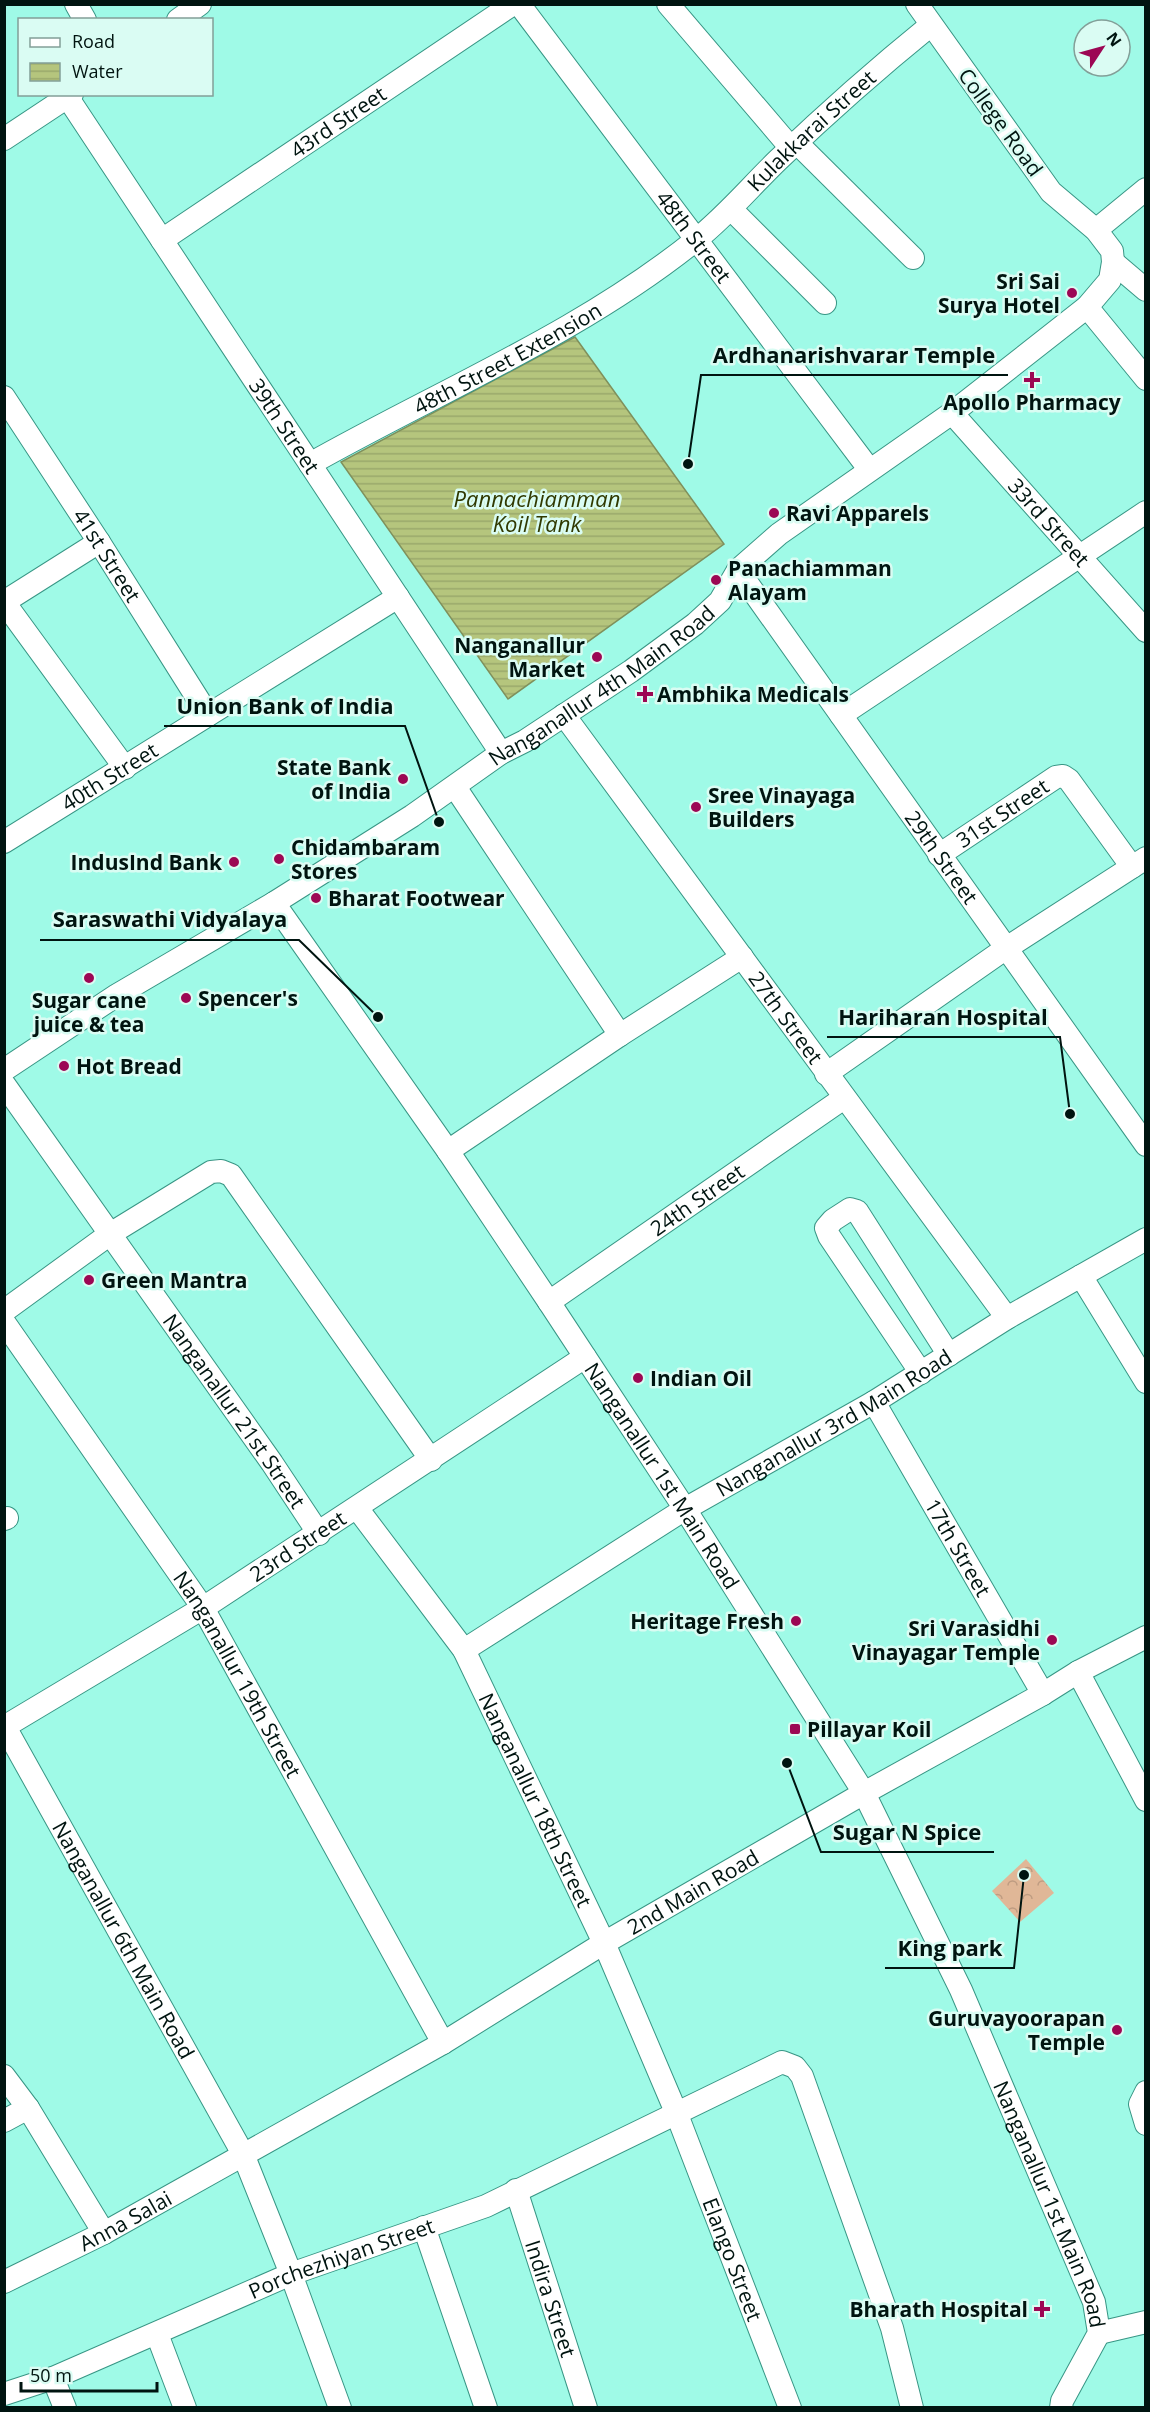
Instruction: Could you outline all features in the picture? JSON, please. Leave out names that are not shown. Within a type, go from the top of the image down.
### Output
[{"type":"street","points":[[76,4],[84,18]]},
{"type":"street","points":[[181,18],[200,4]]},
{"type":"street","name":"43rd Street","points":[[162,240],[513,4]]},
{"type":"street","name":"48th Street","points":[[519,4],[870,469]]},
{"type":"street","points":[[668,4],[794,145],[913,258]]},
{"type":"street","name":"Kulakkarai Street","points":[[696,239],[731,209],[794,145],[882,64],[927,12]]},
{"type":"street","name":"College Road","points":[[927,12],[1051,192],[1096,230]]},
{"type":"street","points":[[8,129],[70,96]]},
{"type":"street","name":"39th Street","points":[[70,96],[162,240],[501,753]]},
{"type":"street","points":[[1146,189],[1096,230],[1112,251],[1113,262],[1146,290]]},
{"type":"street","points":[[731,209],[825,303]]},
{"type":"street","name":"48th Street Extension","points":[[310,464],[574,321],[629,287],[696,239]]},
{"type":"street","name":"Nanganallur 4th Main Road","points":[[4,1070],[117,995],[274,903],[455,787],[501,753],[525,741],[631,671],[694,624],[720,601],[738,570],[786,528],[952,413],[1087,307],[1110,280],[1113,262]]},
{"type":"street","points":[[1087,307],[1146,379]]},
{"type":"street","name":"41st Street","points":[[4,398],[99,542],[208,715]]},
{"type":"street","name":"33rd Street","points":[[952,413],[1146,631]]},
{"type":"street","points":[[841,715],[1146,512]]},
{"type":"street","points":[[99,542],[4,602],[125,768]]},
{"type":"street","name":"29th Street","points":[[738,570],[1005,949],[1146,1144]]},
{"type":"street","name":"40th Street","points":[[4,842],[398,597]]},
{"type":"street","name":"27th Street","points":[[564,715],[826,1074],[1008,1318]]},
{"type":"street","name":"31st Street","points":[[939,855],[1056,777],[1063,776],[1069,780],[1139,862]]},
{"type":"street","points":[[455,787],[620,1035]]},
{"type":"street","points":[[826,1074],[1005,949],[1139,862]]},
{"type":"street","name":"Nanganallur 1st Main Road","points":[[274,903],[448,1151],[549,1302],[685,1509],[864,1793],[961,1990],[1094,2302],[1099,2333],[1062,2401],[1061,2408]]},
{"type":"street","points":[[448,1151],[620,1035],[742,957]]},
{"type":"street","name":"Nanganallur 21st Street","points":[[4,1084],[272,1463],[319,1534]]},
{"type":"street","name":"24th Street","points":[[549,1302],[844,1098]]},
{"type":"street","points":[[4,1311],[110,1234],[211,1172],[221,1171],[231,1175],[431,1460]]},
{"type":"street","points":[[921,1372],[829,1236],[826,1228],[833,1220],[850,1209],[857,1211],[950,1354]]},
{"type":"street","name":"Nanganallur 3rd Main Road","points":[[464,1650],[685,1509],[874,1402],[1008,1318],[1146,1239]]},
{"type":"street","points":[[1081,1276],[1146,1382]]},
{"type":"street","name":"Nanganallur 19th Street","points":[[4,1323],[204,1608],[443,2043]]},
{"type":"street","name":"23rd Street","points":[[5,1726],[204,1608],[585,1357]]},
{"type":"street","name":"17th Street","points":[[874,1402],[1043,1694]]},
{"type":"street","name":"Nanganallur 18th Street","points":[[357,1508],[464,1650],[604,1943],[676,2112]]},
{"type":"street","name":"2nd Main Road","points":[[243,2154],[443,2043],[604,1943],[864,1793],[1043,1694],[1078,1672],[1146,1637]]},
{"type":"street","points":[[1078,1672],[1146,1800]]},
{"type":"street","name":"Nanganallur 6th Main Road","points":[[5,1726],[243,2154],[291,2274],[340,2408]]},
{"type":"street","name":"Porchezhiyan Street","points":[[4,2394],[53,2378],[291,2274],[486,2206],[782,2062],[795,2067],[802,2076],[892,2328],[912,2408]]},
{"type":"street","points":[[4,2076],[27,2108],[104,2233]]},
{"type":"street","points":[[1146,2092],[1140,2104],[1146,2124]]},
{"type":"street","points":[[4,2121],[27,2108]]},
{"type":"street","name":"Elango Street","points":[[676,2112],[790,2408]]},
{"type":"street","name":"Anna Salai","points":[[4,2282],[104,2233],[243,2154]]},
{"type":"street","name":"Indira Street","points":[[516,2190],[586,2408]]},
{"type":"street","points":[[424,2227],[486,2408]]},
{"type":"street","points":[[1099,2333],[1146,2322]]},
{"type":"street","points":[[157,2334],[185,2408]]},
{"type":"street","points":[[53,2378],[65,2408]]},
{"type":"green space","points":[[1026,1859],[1054,1893],[1020,1922],[992,1891]]},
{"type":"water","name":"Pannachiamman Koil Tank","points":[[575,337],[724,544],[508,699],[341,462]]},
{"type":"place","name":"Sri Sai Surya Hotel","points":[[1072,293]]},
{"type":"place","name":"Apollo Pharmacy","points":[[1032,380]]},
{"type":"place","name":"Ardhanarishvarar Temple","points":[[688,464]]},
{"type":"place","name":"Ravi Apparels","points":[[774,513]]},
{"type":"place","name":"Panachiamman Alayam","points":[[716,580]]},
{"type":"place","name":"Nanganallur Market","points":[[597,657]]},
{"type":"place","name":"Ambhika Medicals","points":[[645,694]]},
{"type":"place","name":"State Bank of India","points":[[403,779]]},
{"type":"place","name":"Sree Vinayaga Builders","points":[[696,807]]},
{"type":"place","name":"Union Bank of India","points":[[439,822]]},
{"type":"place","name":"Chidambaram Stores","points":[[279,859]]},
{"type":"place","name":"IndusInd Bank","points":[[234,862]]},
{"type":"place","name":"Bharat Footwear","points":[[316,898]]},
{"type":"place","name":"Sugar cane juice & tea","points":[[89,978]]},
{"type":"place","name":"Spencer's","points":[[186,998]]},
{"type":"place","name":"Saraswathi Vidyalaya","points":[[378,1017]]},
{"type":"place","name":"Hot Bread","points":[[64,1066]]},
{"type":"place","name":"Hariharan Hospital","points":[[1070,1114]]},
{"type":"place","name":"Green Mantra","points":[[89,1280]]},
{"type":"place","name":"Indian Oil","points":[[638,1378]]},
{"type":"place","name":"Heritage Fresh","points":[[796,1621]]},
{"type":"place","name":"Sri Varasidhi Vinayagar Temple","points":[[1052,1640]]},
{"type":"place","name":"Pillayar Koil","points":[[795,1729]]},
{"type":"place","name":"Sugar N Spice","points":[[787,1763]]},
{"type":"place","name":"King park","points":[[1024,1875]]},
{"type":"place","name":"Guruvayoorapan Temple","points":[[1117,2030]]},
{"type":"place","name":"Bharath Hospital","points":[[1042,2309]]}]
